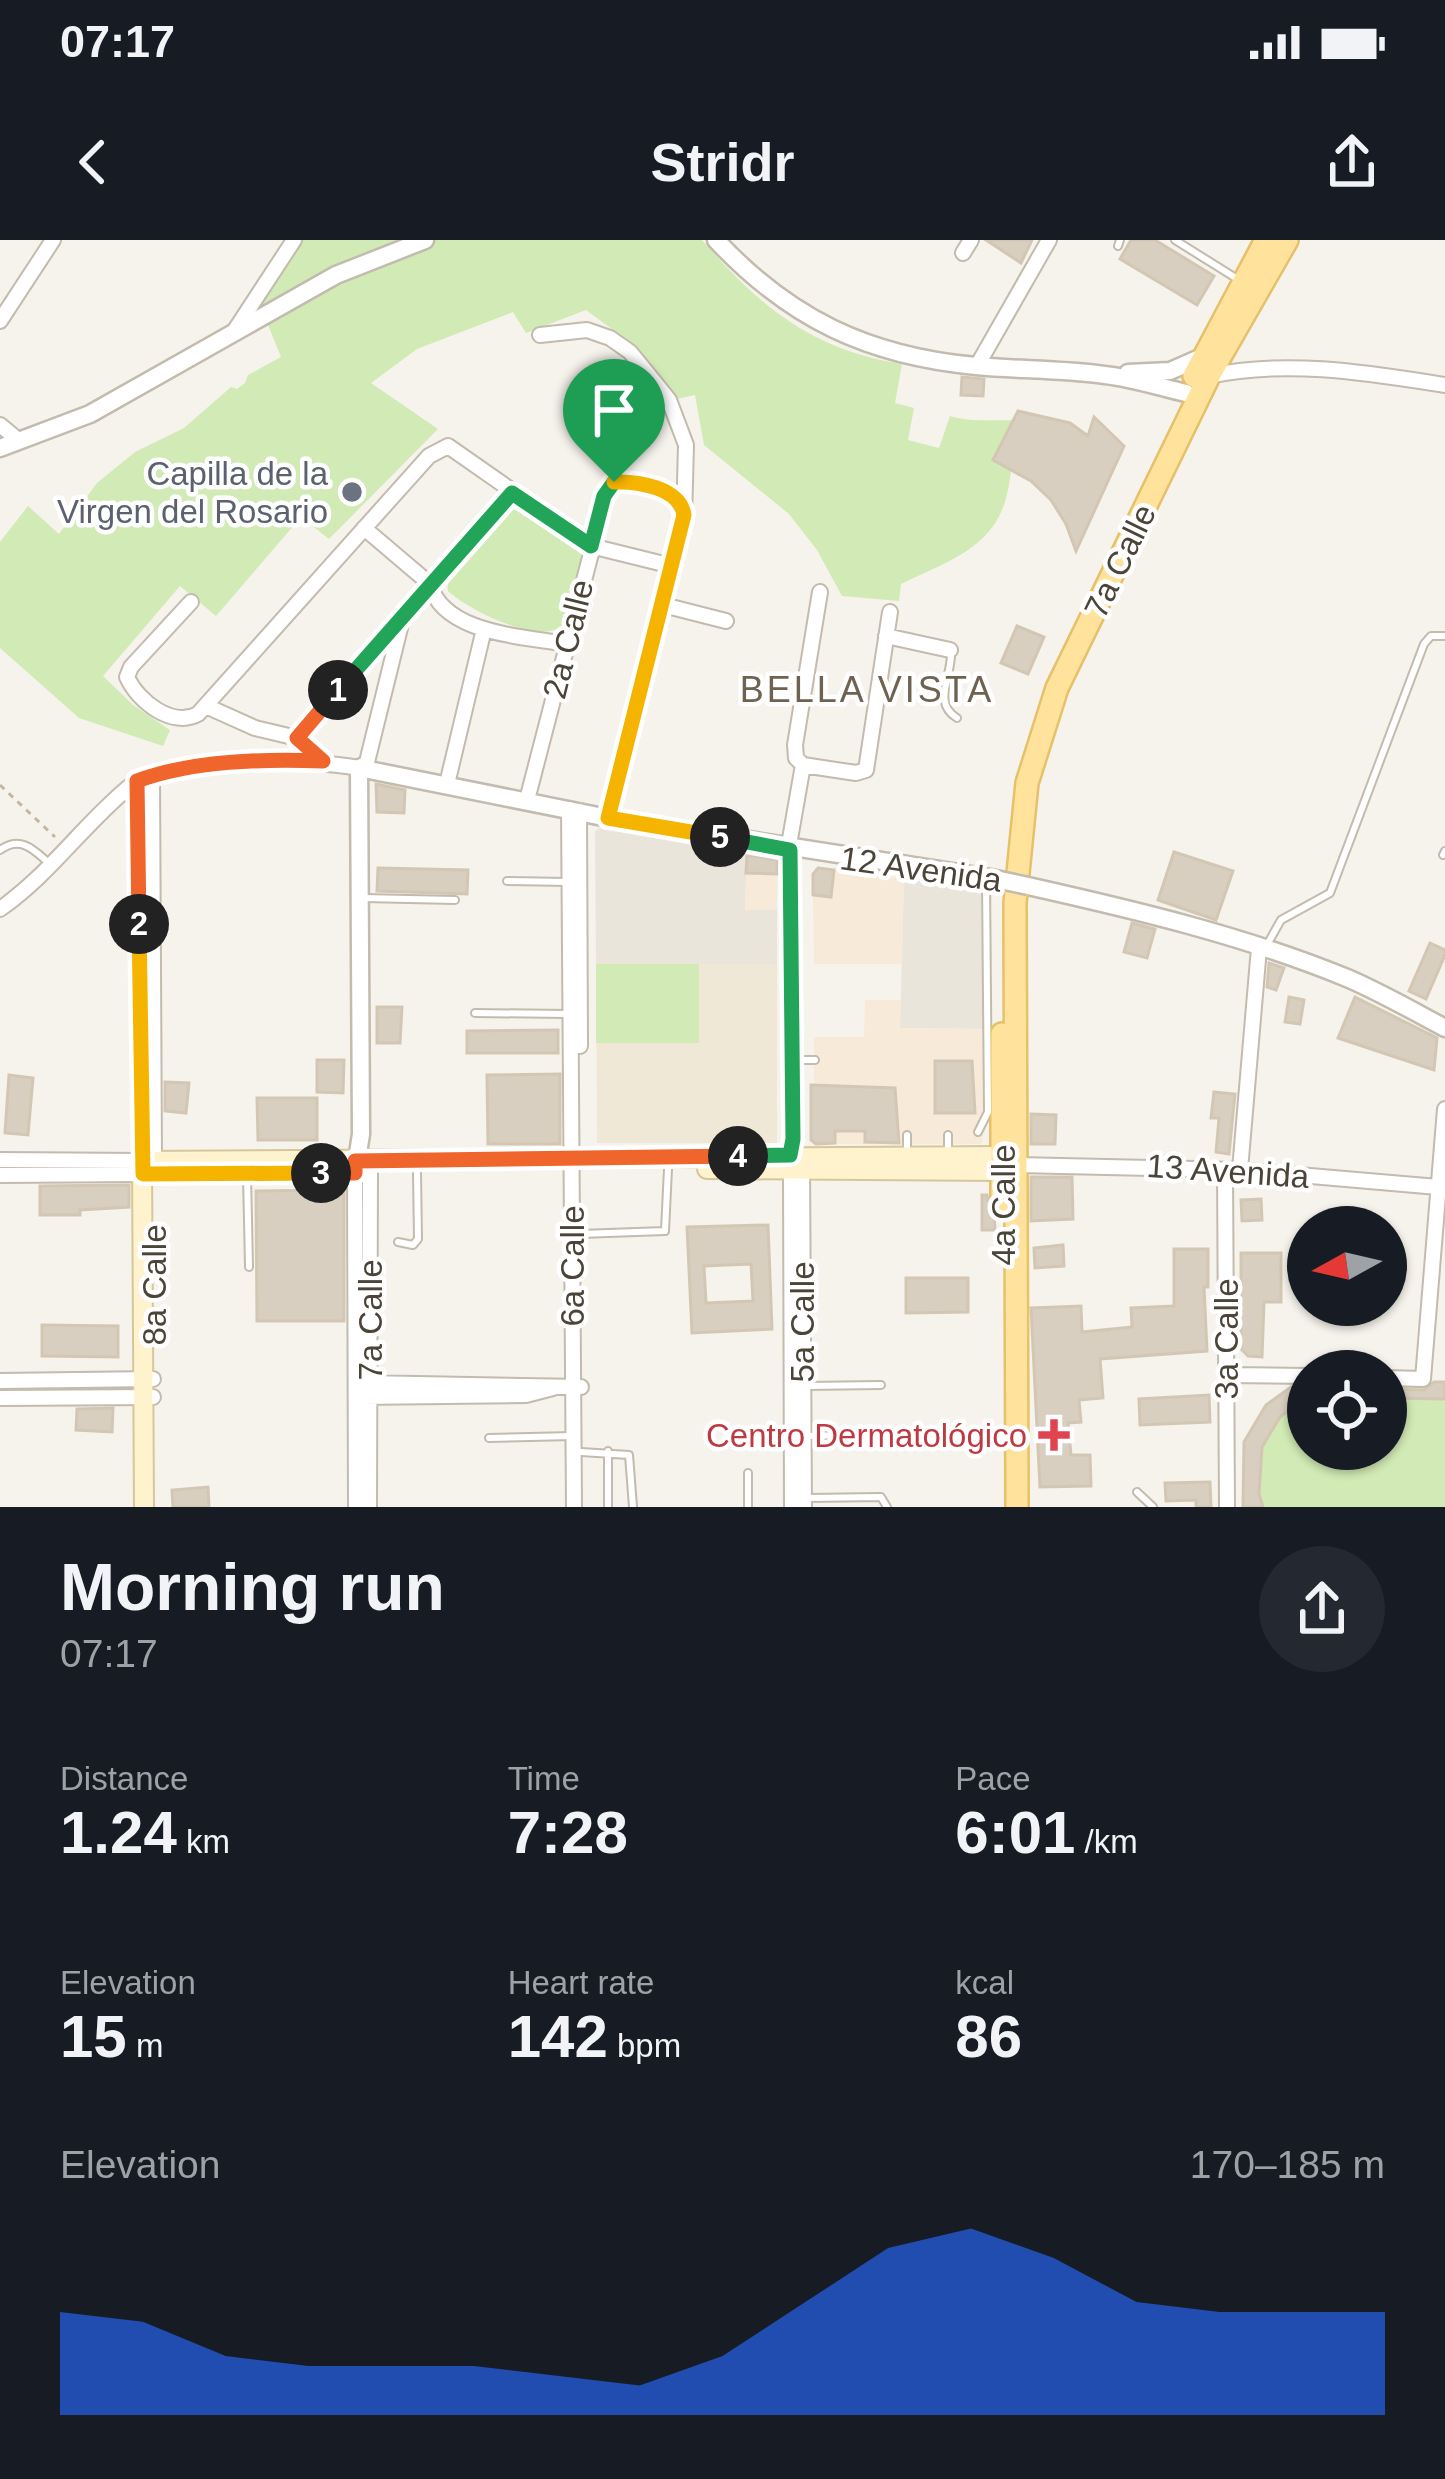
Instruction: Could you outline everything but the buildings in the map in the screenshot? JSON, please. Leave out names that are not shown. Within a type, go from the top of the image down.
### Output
[{"type":"main road","name":"7a Calle","points":[[1015,897],[1020,821],[1033,753],[1045,720],[1242,281],[1265,240]]},
{"type":"main road","name":"7a Calle","points":[[1015,897],[1009,804],[1030,724],[1056,660],[1186,394],[1287,240]]},
{"type":"main road","name":"4a Calle","points":[[1004,1507],[1015,897]]},
{"type":"main road","name":"13 Avenida","points":[[148,1168],[668,1168],[907,1145],[1007,1164]]},
{"type":"main road","name":"13 Avenida","points":[[148,1168],[248,1173],[362,1167],[417,1172],[795,1157],[1007,1164]]},
{"type":"main road","name":"4a Calle","points":[[1007,1164],[1017,1507]]},
{"type":"main road","name":"8a Calle","points":[[144,1507],[148,1168]]},
{"type":"main road","name":"8a Calle","points":[[148,1388],[154,1507]]},
{"type":"street","points":[[0,321],[52,240]]},
{"type":"street","points":[[236,330],[295,240]]},
{"type":"street","points":[[0,448],[106,406],[336,275],[425,240]]},
{"type":"street","points":[[716,240],[771,293],[812,320],[887,351],[977,366],[1107,375],[1206,367],[1296,368],[1445,385]]},
{"type":"street","points":[[977,366],[1049,240]]},
{"type":"street","points":[[540,335],[587,330],[610,338],[669,400],[687,458],[683,521],[608,818]]},
{"type":"street","points":[[1107,375],[1186,394]]},
{"type":"street","points":[[0,425],[18,440]]},
{"type":"street","points":[[191,602],[127,677],[150,702],[181,721],[206,706],[429,456],[448,446],[591,546],[672,566]]},
{"type":"street","name":"2a Calle","points":[[527,800],[604,496],[614,482],[673,494],[681,501]]},
{"type":"street","points":[[297,738],[512,493]]},
{"type":"street","points":[[364,528],[430,584],[433,596],[445,609],[484,629],[566,644]]},
{"type":"street","name":"5a Calle","points":[[800,1504],[802,1386],[791,1060],[790,850],[803,765],[796,758],[795,745],[820,592]]},
{"type":"street","points":[[663,604],[726,621]]},
{"type":"street","points":[[803,765],[856,773],[866,770],[890,612]]},
{"type":"street","points":[[359,767],[372,756],[402,620]]},
{"type":"street","points":[[447,784],[484,629]]},
{"type":"street","points":[[886,636],[950,650]]},
{"type":"street","points":[[206,706],[255,728],[297,738],[323,761]]},
{"type":"street","name":"12 Avenida","points":[[145,778],[265,760],[323,761],[608,818],[988,878],[1015,897],[1151,915],[1259,948],[1353,980],[1445,1028]]},
{"type":"street","name":"7a Calle","points":[[359,767],[363,1390],[369,1507]]},
{"type":"street","points":[[0,909],[53,866],[145,778]]},
{"type":"street","name":"8a Calle","points":[[145,778],[148,1168]]},
{"type":"street","name":"6a Calle","points":[[574,810],[569,882],[574,936]]},
{"type":"street","name":"6a Calle","points":[[574,810],[578,1507]]},
{"type":"street","name":"3a Calle","points":[[1227,1507],[1232,1171],[1259,948]]},
{"type":"street","points":[[1407,1378],[1423,1378],[1445,1109]]},
{"type":"street","name":"5a Calle","points":[[795,1157],[800,1504]]},
{"type":"street","name":"13 Avenida","points":[[0,1160],[148,1168]]},
{"type":"street","name":"13 Avenida","points":[[1007,1164],[1103,1164],[1438,1187]]},
{"type":"street","name":"6a Calle","points":[[576,1165],[580,1234],[573,1436],[578,1507]]},
{"type":"street","name":"13 Avenida","points":[[0,1175],[148,1168]]},
{"type":"street","points":[[1226,1375],[1287,1376]]},
{"type":"street","points":[[0,1381],[148,1388]]},
{"type":"street","points":[[0,1398],[148,1388]]},
{"type":"street","points":[[363,1390],[526,1395],[577,1388]]},
{"type":"street","name":"7a Calle","points":[[356,1507],[363,1390]]},
{"type":"lane","points":[[1175,240],[1242,281]]},
{"type":"lane","points":[[1259,948],[1267,944],[1281,920],[1330,893],[1424,644],[1431,636],[1445,636]]},
{"type":"lane","points":[[950,650],[952,664],[944,699],[948,712],[957,718]]},
{"type":"lane","points":[[0,850],[24,844],[53,866]]},
{"type":"lane","points":[[978,1132],[988,1112],[988,878]]},
{"type":"lane","points":[[507,881],[569,882]]},
{"type":"lane","points":[[359,898],[455,900]]},
{"type":"lane","points":[[475,1013],[575,1014]]},
{"type":"lane","points":[[791,1060],[815,1060]]},
{"type":"lane","points":[[948,1136],[948,1156]]},
{"type":"lane","points":[[580,1234],[665,1231],[668,1168]]},
{"type":"lane","points":[[398,1242],[409,1246],[418,1239],[417,1172]]},
{"type":"lane","points":[[248,1173],[249,1267]]},
{"type":"lane","points":[[802,1386],[881,1384]]},
{"type":"lane","points":[[802,1436],[895,1434]]},
{"type":"lane","points":[[488,1438],[573,1436]]},
{"type":"lane","points":[[608,1451],[608,1507]]},
{"type":"lane","points":[[581,1452],[629,1455],[633,1507]]},
{"type":"lane","points":[[748,1473],[748,1507]]},
{"type":"lane","points":[[1137,1492],[1153,1507]]},
{"type":"lane","points":[[800,1504],[881,1497],[886,1507]]},
{"type":"path","points":[[0,784],[68,850]]},
{"type":"shaded area","points":[[595,831],[747,855],[745,909],[777,910],[777,964],[596,964]]},
{"type":"shaded area","points":[[747,855],[777,860],[777,910],[745,910]]},
{"type":"shaded area","points":[[834,870],[904,879],[902,964],[814,964],[813,895],[831,897]]},
{"type":"shaded area","points":[[904,879],[981,892],[983,1029],[900,1028]]},
{"type":"shaded area","points":[[596,964],[777,964],[777,1143],[597,1143]]},
{"type":"shaded area","points":[[865,1000],[901,1000],[900,1028],[983,1029],[980,1144],[821,1144],[814,1138],[814,1037],[864,1037]]},
{"type":"green space","points":[[301,240],[702,240],[745,286],[790,322],[841,348],[902,364],[895,403],[914,408],[908,440],[939,448],[950,416],[1021,421],[1004,505],[997,521],[975,545],[901,584],[899,601],[842,596],[817,550],[789,514],[704,445],[695,395],[677,399],[639,349],[586,310],[526,333],[513,312],[417,349],[371,383],[438,429],[329,539],[301,517],[216,616],[180,586],[103,676],[133,705],[170,730],[163,746],[79,718],[0,648],[0,542],[28,506],[59,534],[97,483],[135,452],[184,428],[231,387],[237,389],[248,375],[281,357],[260,305]]},
{"type":"green space","points":[[511,509],[552,526],[582,557],[572,610],[564,624],[553,630],[539,632],[505,623],[448,591],[453,571],[470,545]]},
{"type":"green space","points":[[596,964],[699,964],[699,1043],[596,1043]]},
{"type":"green space","points":[[1407,1381],[1445,1382],[1445,1507],[1243,1507],[1243,1464],[1250,1433],[1287,1391],[1287,1470],[1407,1470]]},
{"type":"place","name":"Capilla de la Virgen del Rosario","points":[[352,492]]},
{"type":"place","name":"Centro Dermatológico","points":[[1054,1435]]},
{"type":"district","name":"BELLA VISTA","points":[[867,689]]},
{"type":"route","points":[[614,482],[673,494],[681,501],[684,515],[608,818],[790,850],[790,1155],[355,1161],[355,1173],[143,1174],[137,781],[164,772],[265,760],[323,761],[297,738],[512,493],[591,546],[604,496],[614,482]]}]
